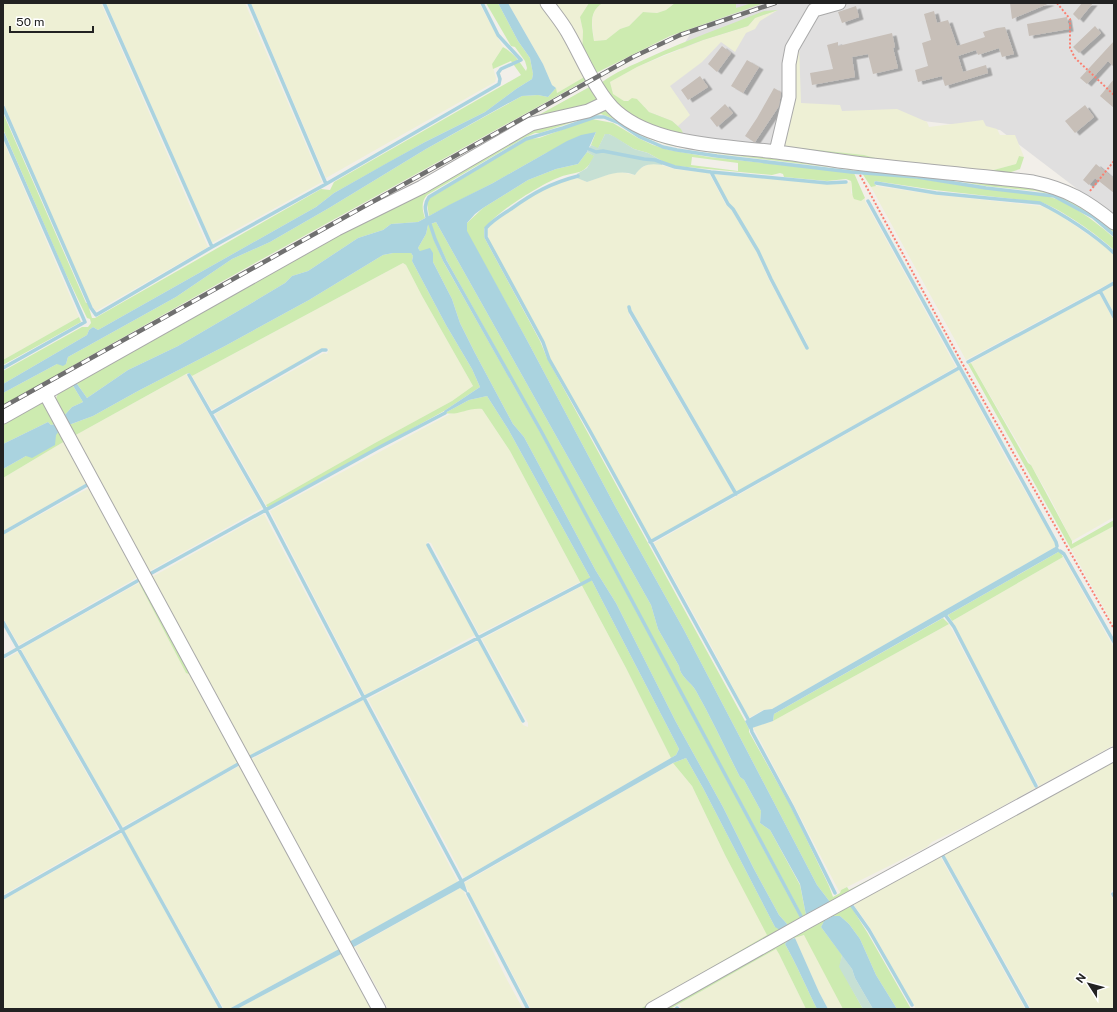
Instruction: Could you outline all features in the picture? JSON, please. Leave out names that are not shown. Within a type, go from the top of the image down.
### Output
[{"type":"street","points":[[547,3],[567,32],[607,102],[625,119],[656,134],[675,139],[714,145],[853,163],[1033,182],[1052,186],[1082,200],[1114,223]]},
{"type":"street","points":[[776,152],[789,97],[789,64],[792,48],[814,10],[839,3]]},
{"type":"street","points":[[3,417],[337,229],[422,187],[531,124],[588,111],[607,102]]},
{"type":"street","points":[[46,393],[379,1009]]},
{"type":"street","points":[[652,1009],[1114,754]]},
{"type":"path","points":[[1057,3],[1070,19],[1070,48],[1075,58],[1114,95]]},
{"type":"path","points":[[1082,200],[1114,161]]},
{"type":"path","points":[[853,163],[962,364],[1114,629]]},
{"type":"shaded area","points":[[704,3],[1114,3],[1114,217],[1000,130],[795,106],[775,155],[685,136],[644,108],[706,9]]},
{"type":"green space","points":[[3,3],[101,3],[208,247],[96,311],[90,303],[3,102]]},
{"type":"green space","points":[[106,3],[245,3],[322,182],[212,243]]},
{"type":"green space","points":[[251,3],[479,3],[503,47],[492,64],[496,78],[495,82],[326,178]]},
{"type":"green space","points":[[486,3],[498,3],[518,41],[530,58],[533,74],[532,79],[485,112],[425,142],[334,193],[316,207],[98,330],[93,327],[89,330],[87,335],[3,384],[3,371],[82,327],[88,327],[91,323],[90,319],[87,318],[64,270],[3,129],[3,113],[86,303],[90,303],[91,306],[89,308],[92,318],[95,318],[321,189],[330,190],[334,182],[521,75],[511,61],[493,69],[492,64],[503,47],[519,61],[526,71],[527,68],[525,61],[515,47],[511,46]]},
{"type":"green space","points":[[508,3],[543,3],[586,76],[557,93],[543,64]]},
{"type":"green space","points":[[552,3],[589,3],[580,17],[583,31],[582,54]]},
{"type":"green space","points":[[589,3],[603,3],[598,6],[593,15],[592,25],[594,41],[606,40],[620,29],[629,26],[643,12],[657,13],[666,10],[675,3],[736,3],[736,8],[752,3],[764,3],[670,36],[594,74],[582,54],[583,31],[580,17]]},
{"type":"green space","points":[[603,3],[675,3],[666,10],[657,13],[643,12],[629,26],[620,29],[606,40],[594,41],[592,21],[594,11],[597,6]]},
{"type":"green space","points":[[778,10],[760,21],[755,29],[746,33],[735,52],[721,42],[702,62],[670,86],[690,115],[678,126],[672,121],[649,112],[637,99],[624,101],[612,94],[610,82],[637,67],[703,40],[748,26],[755,18]]},
{"type":"green space","points":[[778,10],[755,18],[748,26],[703,40],[664,55],[637,67],[610,82],[613,94],[624,101],[628,101],[632,98],[637,99],[649,112],[672,121],[681,129],[685,137],[625,116],[601,83],[624,69],[678,45],[764,11]]},
{"type":"green space","points":[[799,45],[801,103],[840,105],[842,111],[897,109],[927,122],[929,127],[983,120],[986,126],[997,129],[1000,135],[1015,135],[1024,157],[1019,156],[1016,164],[990,171],[883,160],[864,155],[782,146],[793,61]]},
{"type":"green space","points":[[586,76],[588,79],[246,268],[3,405],[3,393],[57,364],[66,364],[68,357],[176,297],[232,259],[270,242],[426,149],[522,96],[538,95],[548,97],[556,88],[557,93]]},
{"type":"green space","points":[[593,85],[597,96],[596,101],[556,118],[352,218]]},
{"type":"green space","points":[[604,108],[640,132],[851,166],[853,171],[713,153],[668,145],[644,137],[621,122],[601,114],[591,116],[526,137],[427,195],[423,206],[425,218],[418,222],[391,224],[383,230],[358,238],[308,271],[292,276],[285,283],[178,346],[128,370],[87,398],[75,381],[224,297],[526,132]]},
{"type":"green space","points":[[592,119],[613,123],[638,138],[669,150],[709,157],[854,173],[865,198],[861,201],[854,199],[851,181],[846,179],[827,181],[784,177],[783,174],[780,173],[772,175],[676,166],[664,162],[648,153],[634,149],[609,134],[605,134],[598,149],[591,145],[596,132],[546,153],[493,183],[429,216],[427,203],[430,198],[528,139],[539,138]],"holes":[[[692,157],[738,163],[738,171],[691,165]]]},
{"type":"green space","points":[[605,134],[609,134],[634,149],[648,153],[664,162],[662,165],[650,164],[643,166],[635,175],[623,172],[587,182],[577,178],[577,174],[587,168],[594,156],[587,152],[591,145],[598,148]]},
{"type":"green space","points":[[3,140],[79,317],[3,360]]},
{"type":"green space","points":[[782,146],[864,155],[883,160],[990,171],[1016,164],[1019,156],[1024,157],[1020,169],[1002,175],[781,150]]},
{"type":"green space","points":[[587,152],[595,156],[587,167],[580,172],[560,177],[552,181],[531,192],[508,207],[484,229],[484,237],[540,341],[547,358],[791,807],[833,897],[847,887],[849,890],[929,849],[940,841],[979,824],[646,1009],[640,1009],[767,935],[725,855],[692,786],[673,763],[686,758],[775,927],[787,924],[779,915],[754,869],[723,807],[676,722],[616,603],[596,571],[524,437],[513,424],[475,353],[460,323],[452,299],[433,262],[433,253],[420,251],[418,248],[426,234],[429,224],[444,263],[540,432],[801,919],[803,917],[542,431],[447,261],[436,239],[431,224],[436,222],[651,605],[658,629],[679,666],[681,673],[696,691],[740,777],[744,780],[761,811],[760,823],[770,830],[800,885],[806,915],[830,902],[817,885],[684,630],[466,231],[467,223],[483,208],[528,180],[556,169],[578,164]]},
{"type":"green space","points":[[651,163],[674,169],[709,173],[726,205],[731,209],[757,253],[769,280],[805,348],[808,349],[807,343],[773,280],[760,252],[734,208],[729,204],[713,174],[827,184],[847,183],[851,181],[851,193],[861,201],[865,198],[865,201],[956,367],[737,492],[631,309],[631,306],[629,306],[629,315],[734,494],[651,540],[550,358],[545,343],[490,242],[487,233],[492,224],[536,193],[562,181],[577,178],[587,182],[612,173],[621,172],[635,175],[639,169]]},
{"type":"green space","points":[[859,168],[1059,191],[1114,226],[1114,233],[1096,218],[1054,195],[1036,191],[986,186],[928,176],[860,170]]},
{"type":"green space","points":[[862,173],[1028,193],[1053,198],[1077,210],[1114,238],[1114,250],[1079,223],[1058,210],[1040,202],[935,190],[875,181],[874,183],[876,186],[871,187]]},
{"type":"green space","points":[[876,186],[937,195],[1041,206],[1055,212],[1114,254],[1114,281],[966,360],[871,187]]},
{"type":"green space","points":[[393,253],[411,253],[413,256],[412,261],[446,325],[472,369],[480,387],[444,411],[268,508],[266,505],[452,401],[473,386],[406,265],[403,263],[192,376],[189,373],[186,374],[74,436],[66,426],[93,416],[309,300],[383,255]]},
{"type":"green space","points":[[403,263],[406,265],[473,386],[452,401],[266,505],[215,414],[324,353],[327,354],[329,349],[324,348],[212,410],[192,376]]},
{"type":"green space","points":[[1114,285],[1114,313],[1102,291]]},
{"type":"green space","points":[[1099,293],[1114,321],[1114,517],[1072,541],[1048,494],[971,363]]},
{"type":"green space","points":[[79,317],[81,322],[3,365],[3,360]]},
{"type":"green space","points":[[971,363],[1028,463],[1031,465],[1072,541],[1072,544],[1114,520],[1114,526],[1071,549],[968,364]]},
{"type":"green space","points":[[959,370],[1007,460],[1057,546],[772,709],[763,710],[749,718],[707,638],[654,543]]},
{"type":"green space","points":[[186,374],[262,508],[146,573],[74,436]]},
{"type":"green space","points":[[72,384],[83,402],[72,407],[62,418],[57,405],[56,397]]},
{"type":"green space","points":[[487,396],[508,429],[591,579],[679,749],[676,755],[671,758],[626,668],[510,451],[482,409],[473,409],[450,414],[445,413],[469,400]]},
{"type":"green space","points":[[41,403],[45,403],[56,424],[51,425],[48,422],[3,444],[3,424]]},
{"type":"green space","points":[[477,408],[482,409],[510,451],[580,582],[479,634],[431,543],[427,542],[427,545],[475,635],[365,695],[270,511],[450,414]]},
{"type":"green space","points":[[59,431],[65,441],[3,478],[3,469],[26,456]]},
{"type":"green space","points":[[65,441],[87,483],[3,531],[3,478]]},
{"type":"green space","points":[[89,488],[138,577],[19,645],[3,618],[3,535]]},
{"type":"green space","points":[[264,514],[360,697],[249,756],[152,577]]},
{"type":"green space","points":[[1114,526],[1114,626],[1071,549]]},
{"type":"green space","points":[[1060,551],[1063,557],[952,621],[948,615]]},
{"type":"green space","points":[[1063,557],[1114,648],[1114,745],[1039,786],[952,621]]},
{"type":"green space","points":[[143,581],[242,760],[237,763],[191,675],[186,673],[139,583]]},
{"type":"green space","points":[[139,583],[186,673],[191,675],[237,763],[122,827],[21,649]]},
{"type":"green space","points":[[582,586],[626,668],[671,758],[464,878],[368,699],[478,641],[523,725],[528,727],[528,723],[482,639]]},
{"type":"green space","points":[[943,618],[949,624],[773,721],[774,714]]},
{"type":"green space","points":[[949,624],[1035,788],[978,820],[932,842],[927,847],[841,890],[840,893],[753,727],[773,721]]},
{"type":"green space","points":[[18,652],[118,829],[3,895],[3,660]]},
{"type":"green space","points":[[363,700],[458,882],[349,942],[250,760]]},
{"type":"green space","points":[[1114,757],[1114,761],[850,905],[911,1009],[897,1009],[876,975],[860,939],[849,924],[840,916],[834,916],[824,921],[821,927],[842,955],[840,967],[863,1009],[843,1009],[804,935],[788,940],[785,944],[817,1009],[806,1009],[776,949],[670,1009],[660,1009],[831,913]]},
{"type":"green space","points":[[1114,761],[1114,891],[1112,890],[1110,894],[1114,901],[1114,1009],[1031,1009],[944,854]]},
{"type":"green space","points":[[673,763],[692,786],[725,855],[768,935],[640,1009],[531,1009],[464,883]]},
{"type":"green space","points":[[241,765],[340,946],[339,949],[229,1009],[224,1009],[124,831]]},
{"type":"green space","points":[[122,833],[219,1009],[3,1009],[3,900]]},
{"type":"green space","points":[[940,856],[1025,1009],[916,1009],[869,926],[853,904]]},
{"type":"green space","points":[[460,888],[463,890],[505,976],[523,1009],[388,1009],[355,947]]},
{"type":"green space","points":[[805,935],[843,1009],[828,1009],[819,992],[795,938]]},
{"type":"green space","points":[[776,949],[806,1009],[682,1009],[679,1004]]},
{"type":"green space","points":[[343,953],[372,1009],[237,1009]]},
{"type":"green space","points":[[842,955],[852,969],[855,978],[873,1009],[863,1009],[839,967]]},
{"type":"water","points":[[498,3],[508,3],[543,64],[552,85],[556,88],[548,97],[538,95],[522,96],[505,105],[426,149],[270,242],[232,259],[176,297],[68,357],[66,364],[63,366],[57,364],[3,393],[3,384],[87,335],[89,330],[93,327],[98,330],[316,207],[334,193],[387,163],[485,112],[532,79],[533,74],[530,58],[518,41]]},
{"type":"water","points":[[596,132],[587,152],[578,164],[556,169],[528,180],[475,214],[467,223],[467,231],[615,506],[684,630],[817,885],[830,902],[806,915],[800,884],[770,830],[760,823],[761,811],[744,780],[740,777],[696,691],[681,673],[679,666],[658,629],[651,605],[436,222],[428,225],[426,234],[418,248],[420,251],[430,248],[433,253],[433,262],[452,299],[460,323],[475,353],[513,424],[524,437],[596,571],[616,603],[676,722],[723,807],[779,915],[787,924],[787,927],[780,930],[775,927],[686,758],[673,763],[464,882],[468,894],[460,888],[352,948],[349,942],[464,878],[676,755],[679,749],[591,579],[508,429],[487,396],[469,400],[445,413],[444,411],[480,387],[472,369],[446,325],[412,261],[413,256],[411,253],[393,253],[383,255],[309,300],[225,346],[93,416],[66,426],[62,418],[72,407],[83,402],[72,384],[75,381],[87,398],[128,370],[178,346],[285,283],[292,276],[308,271],[358,238],[383,230],[391,224],[418,222],[493,183],[567,141],[581,135]]},
{"type":"water","points":[[48,422],[51,425],[56,424],[59,431],[56,435],[55,445],[32,458],[26,456],[3,469],[3,444]]},
{"type":"water","points":[[1057,546],[1060,551],[774,714],[773,721],[749,729],[745,721],[764,710],[772,709]]},
{"type":"water","points":[[833,916],[840,916],[849,924],[860,939],[876,975],[897,1009],[873,1009],[855,978],[852,969],[821,927],[824,921]]},
{"type":"water","points":[[795,938],[828,1009],[817,1009],[785,944],[788,940]]},
{"type":"water","points":[[340,946],[343,953],[237,1009],[229,1009],[339,949]]},
{"type":"building","points":[[1010,3],[1050,3],[1012,19]]},
{"type":"building","points":[[1082,3],[1093,3],[1079,20],[1073,14]]},
{"type":"building","points":[[856,6],[859,17],[842,23],[838,12]]},
{"type":"building","points":[[934,11],[937,23],[948,20],[957,46],[985,37],[983,32],[1005,27],[1014,54],[1002,57],[999,48],[978,55],[976,50],[958,56],[963,72],[986,65],[988,73],[945,86],[942,76],[918,82],[915,70],[928,66],[922,43],[931,40],[924,14]]},
{"type":"building","points":[[1067,17],[1069,29],[1029,36],[1027,24]]},
{"type":"building","points":[[1095,26],[1101,33],[1079,53],[1073,47]]},
{"type":"building","points":[[892,33],[895,47],[893,48],[898,68],[873,74],[868,54],[852,57],[855,77],[812,85],[810,73],[833,69],[827,45],[838,42],[838,46]]},
{"type":"building","points":[[1114,41],[1114,67],[1108,61],[1087,84],[1080,78]]},
{"type":"building","points":[[722,46],[731,53],[717,72],[708,64]]},
{"type":"building","points":[[747,60],[759,67],[743,93],[731,86]]},
{"type":"building","points":[[700,76],[708,87],[688,100],[681,90]]},
{"type":"building","points":[[1114,79],[1114,108],[1100,96]]},
{"type":"building","points":[[774,88],[781,92],[779,106],[754,142],[745,136]]},
{"type":"building","points":[[725,104],[733,113],[717,127],[710,118]]},
{"type":"building","points":[[1085,105],[1094,117],[1075,133],[1065,121]]},
{"type":"building","points":[[1096,164],[1114,179],[1114,193],[1095,178],[1089,185],[1083,180]]},
{"type":"waterway","points":[[104,3],[212,247]]},
{"type":"waterway","points":[[249,3],[326,184]]},
{"type":"waterway","points":[[3,107],[91,308],[96,315],[212,247],[326,184],[499,84],[500,79],[498,73],[501,69],[521,60],[498,35],[482,3]]},
{"type":"waterway","points":[[427,217],[425,207],[429,197],[526,139],[595,117],[604,117],[619,123],[640,137],[663,147],[677,150],[851,172],[917,177],[986,188],[1054,196],[1093,217],[1114,235]]},
{"type":"waterway","points":[[3,134],[85,322],[3,368]]},
{"type":"waterway","points":[[589,149],[596,152],[603,151],[655,160],[675,167],[711,172],[827,183],[846,182]]},
{"type":"waterway","points":[[711,172],[728,204],[733,209],[758,251],[807,348]]},
{"type":"waterway","points":[[578,176],[551,185],[519,203],[486,228],[486,237],[543,342],[549,359],[748,719]]},
{"type":"waterway","points":[[876,183],[936,193],[1040,203],[1078,225],[1098,239],[1114,253]]},
{"type":"waterway","points":[[868,201],[1057,546]]},
{"type":"waterway","points":[[430,224],[445,261],[541,431],[802,918]]},
{"type":"waterway","points":[[1100,291],[1114,283]]},
{"type":"waterway","points":[[968,362],[1100,291],[1114,317]]},
{"type":"waterway","points":[[629,307],[736,494]]},
{"type":"waterway","points":[[212,413],[322,350],[326,350]]},
{"type":"waterway","points":[[650,542],[959,368]]},
{"type":"waterway","points":[[189,375],[266,510],[461,880]]},
{"type":"waterway","points":[[148,575],[378,448],[445,413]]},
{"type":"waterway","points":[[3,533],[87,485]]},
{"type":"waterway","points":[[428,545],[523,721]]},
{"type":"waterway","points":[[1060,551],[1064,554],[1114,642]]},
{"type":"waterway","points":[[250,757],[591,579]]},
{"type":"waterway","points":[[3,657],[139,580]]},
{"type":"waterway","points":[[946,616],[954,627],[1036,786]]},
{"type":"waterway","points":[[3,622],[122,830],[221,1009]]},
{"type":"waterway","points":[[751,728],[835,893]]},
{"type":"waterway","points":[[3,898],[240,763]]},
{"type":"waterway","points":[[943,856],[1028,1009]]},
{"type":"waterway","points":[[468,894],[528,1009]]},
{"type":"waterway","points":[[852,906],[869,930],[912,1005]]},
{"type":"railway","points":[[3,407],[633,57],[680,35],[775,3]]}]
